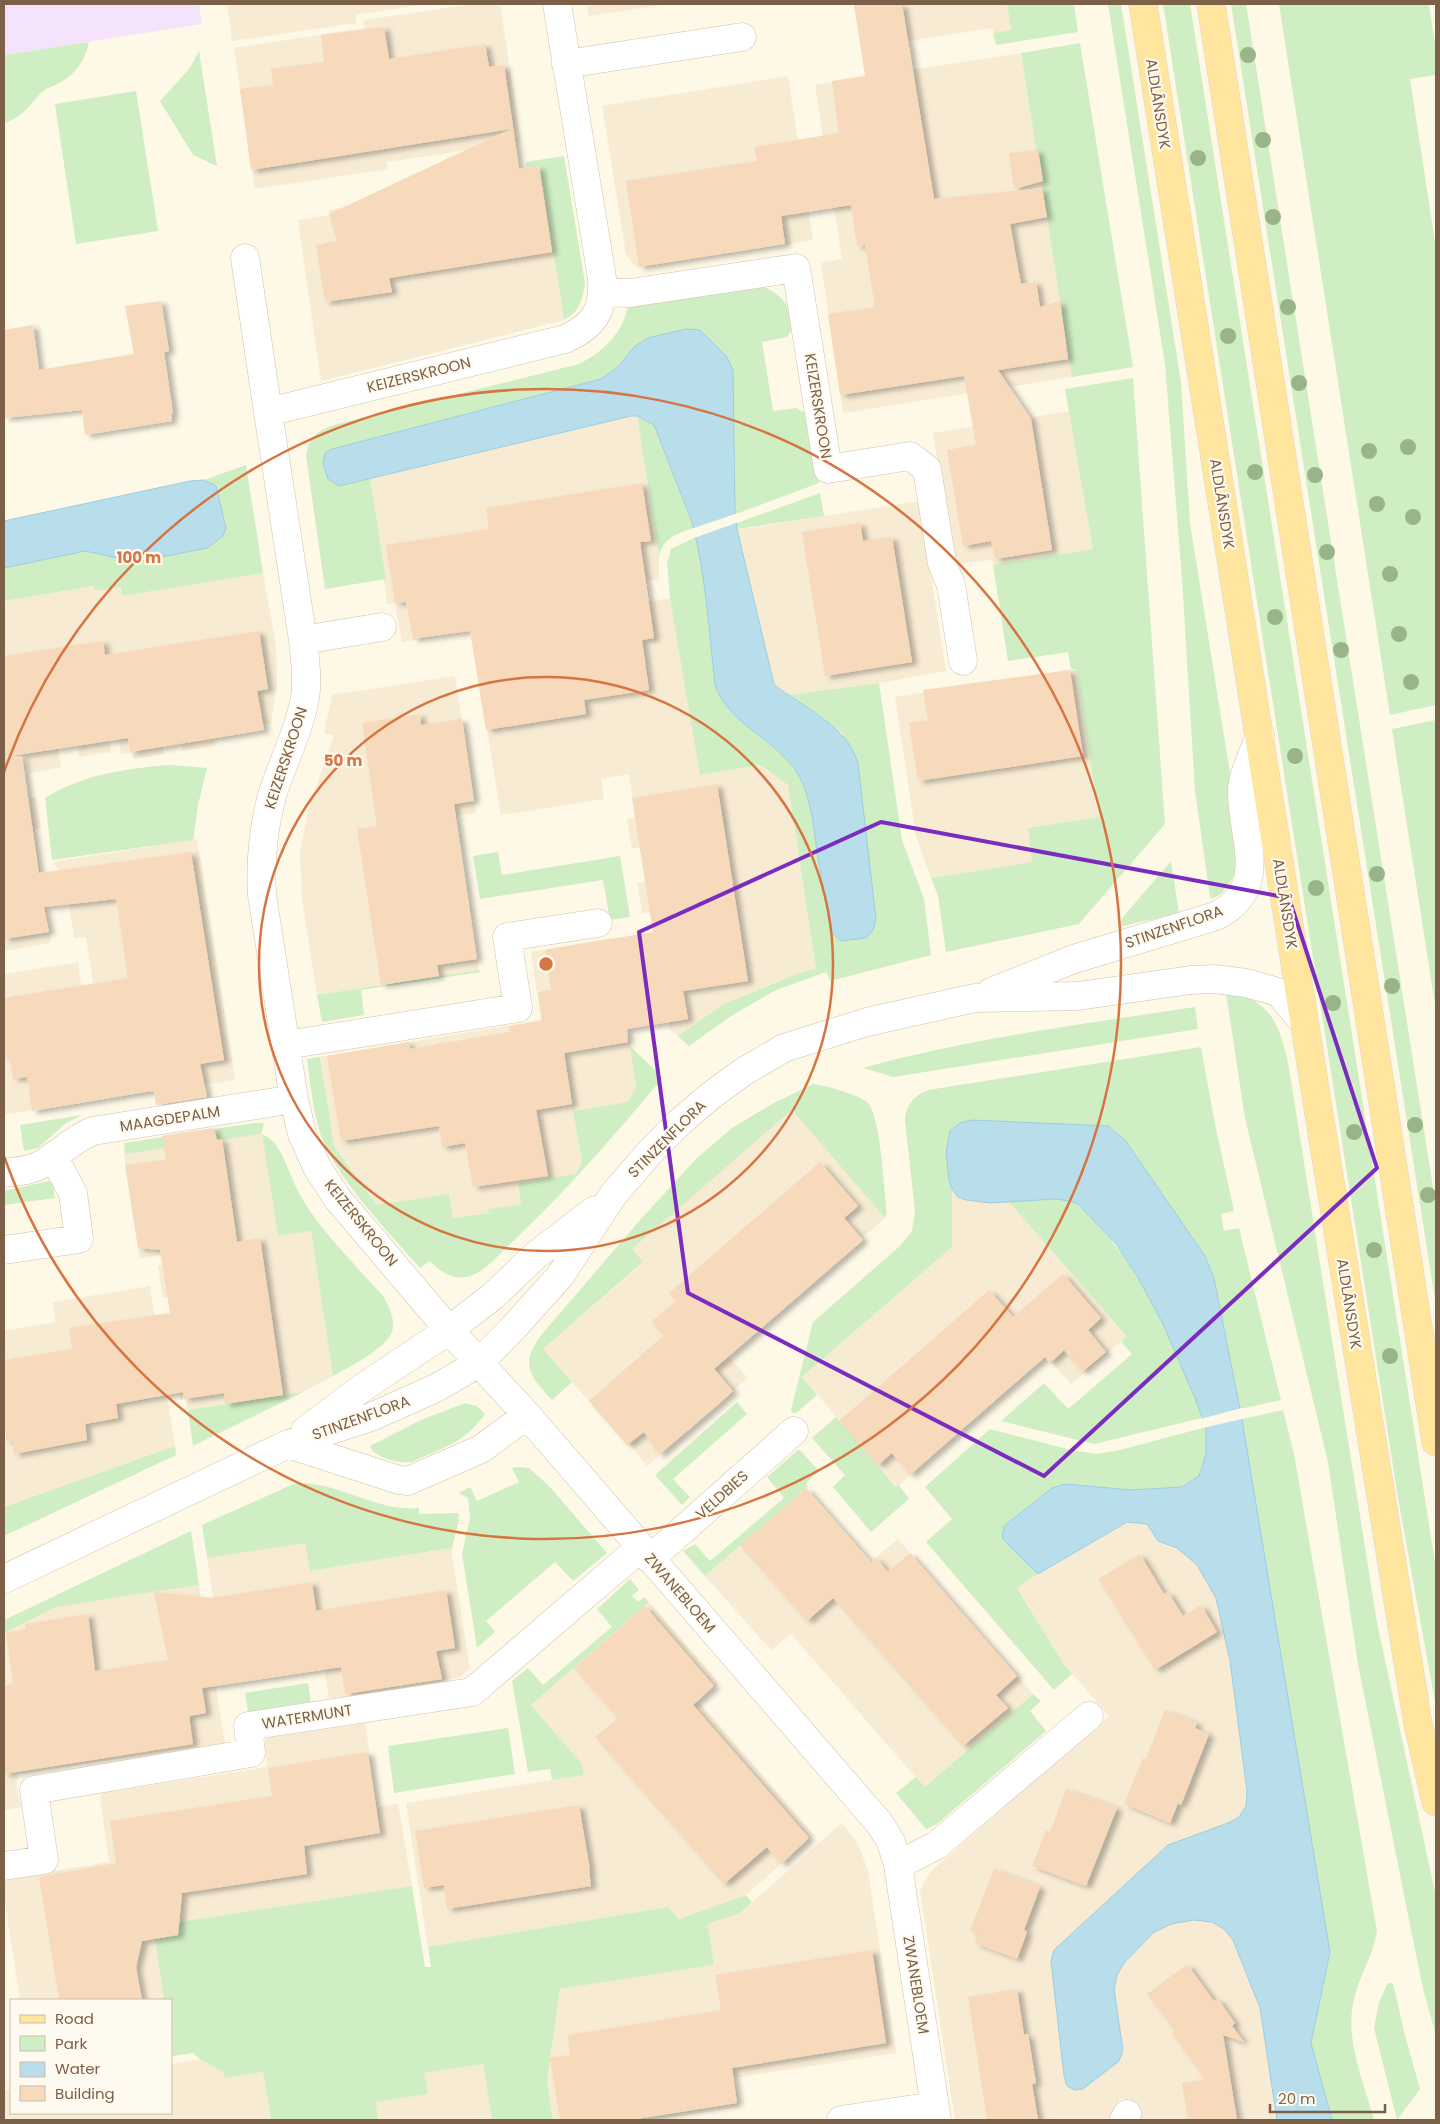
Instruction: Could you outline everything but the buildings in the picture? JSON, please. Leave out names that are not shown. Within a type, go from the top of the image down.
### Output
[{"type":"main road","name":"ALDLÂNSDYK","points":[[1143,4],[1260,735],[1303,1021],[1418,1724],[1436,1802]]},
{"type":"main road","points":[[1211,4],[1436,1442]]},
{"type":"street","name":"KEIZERSKROON","points":[[268,412],[565,340],[583,331],[593,320],[603,292],[557,4]]},
{"type":"street","points":[[566,64],[742,37]]},
{"type":"street","name":"KEIZERSKROON","points":[[245,258],[303,640],[306,678],[305,696],[267,817],[261,867],[262,895],[294,1099],[302,1134],[317,1168],[337,1198],[449,1330]]},
{"type":"street","name":"KEIZERSKROON","points":[[603,292],[630,293],[796,268],[828,469],[910,456],[927,469],[942,563],[951,585],[963,661]]},
{"type":"street","points":[[303,640],[382,627]]},
{"type":"street","name":"STINZENFLORA","points":[[4,1579],[288,1444],[371,1417],[436,1388],[479,1363],[560,1276],[613,1195],[651,1151],[692,1111],[743,1072],[784,1048],[867,1022],[975,998],[1074,959],[1216,916],[1232,907],[1243,893],[1249,876],[1250,858],[1242,789],[1260,735]]},
{"type":"street","points":[[286,1045],[518,1008],[507,937],[598,923]]},
{"type":"street","name":"STINZENFLORA","points":[[975,998],[1078,996],[1191,980],[1214,979],[1246,983],[1278,992],[1303,1021]]},
{"type":"street","name":"MAAGDEPALM","points":[[4,1173],[29,1170],[42,1164],[79,1137],[93,1131],[294,1099]]},
{"type":"street","points":[[4,1250],[79,1239],[73,1193],[53,1156]]},
{"type":"street","name":"STINZENFLORA","points":[[288,1444],[362,1388],[449,1330],[494,1296],[536,1255],[613,1195]]},
{"type":"street","name":"ZWANEBLOEM","points":[[449,1330],[527,1415],[880,1824],[891,1842],[898,1865],[935,2113]]},
{"type":"street","name":"STINZENFLORA","points":[[288,1444],[408,1481],[481,1449],[527,1415]]},
{"type":"street","name":"VELDBIES","points":[[645,1553],[794,1431]]},
{"type":"street","name":"WATERMUNT","points":[[4,1866],[44,1860],[34,1790],[251,1753],[248,1726],[472,1692],[645,1553]]},
{"type":"street","points":[[898,1865],[937,1844],[1089,1716]]},
{"type":"street","points":[[841,2120],[935,2113]]},
{"type":"highlighted area","points":[[881,822],[1289,898],[1377,1168],[1044,1476],[688,1293],[639,932]]},
{"type":"shaded area","points":[[4,4],[199,4],[202,24],[4,55]]},
{"type":"shaded area","points":[[227,4],[426,4],[356,15],[356,23],[232,41]]},
{"type":"shaded area","points":[[473,4],[500,4],[521,142],[387,162],[388,169],[255,189],[234,48],[365,28],[364,20]]},
{"type":"shaded area","points":[[587,4],[669,4],[589,16]]},
{"type":"shaded area","points":[[854,4],[1007,4],[1011,30],[993,33],[993,28],[861,48]]},
{"type":"shaded area","points":[[1021,53],[1072,377],[843,413],[821,263],[842,259],[815,85]]},
{"type":"shaded area","points":[[788,76],[813,240],[639,268],[633,264],[626,254],[602,106]]},
{"type":"shaded area","points":[[540,166],[564,320],[321,381],[298,220],[329,215],[328,210],[361,205]]},
{"type":"shaded area","points":[[1070,411],[1093,549],[993,565],[992,560],[955,564],[933,433]]},
{"type":"shaded area","points":[[637,416],[659,556],[659,579],[503,604],[505,626],[402,642],[395,604],[387,604],[384,579],[386,578],[370,479]]},
{"type":"shaded area","points":[[911,502],[918,503],[920,506],[946,671],[879,683],[789,695],[777,687],[774,684],[737,530]]},
{"type":"shaded area","points":[[263,573],[276,646],[277,684],[271,724],[263,725],[264,731],[214,739],[215,746],[183,751],[182,744],[163,747],[164,754],[133,759],[132,753],[121,754],[118,738],[109,740],[111,752],[79,757],[78,746],[58,748],[61,767],[29,773],[26,753],[7,756],[8,763],[4,764],[4,601],[95,586],[96,591],[121,587],[122,596]]},
{"type":"shaded area","points":[[672,598],[700,775],[762,765],[788,785],[816,970],[799,973],[722,1005],[678,1036],[669,1028],[651,912],[642,913],[637,883],[646,880],[641,848],[632,848],[627,819],[634,818],[635,815],[629,774],[601,779],[604,799],[501,815],[473,644],[570,614]]},
{"type":"shaded area","points":[[1076,669],[1099,817],[1028,828],[1032,862],[931,878],[916,836],[895,697]]},
{"type":"shaded area","points":[[455,676],[476,813],[457,816],[457,825],[479,970],[317,995],[302,899],[300,853],[308,810],[334,736],[324,733],[332,695]]},
{"type":"shaded area","points":[[27,788],[29,798],[36,797],[41,828],[34,829],[51,943],[4,951],[4,791]]},
{"type":"shaded area","points":[[197,839],[235,1080],[111,1098],[86,937],[74,938],[65,879],[53,862]]},
{"type":"shaded area","points":[[613,938],[636,1087],[628,1102],[573,1111],[582,1161],[576,1174],[518,1183],[521,1204],[489,1209],[489,1213],[453,1218],[449,1194],[378,1206],[334,1146],[320,1057],[541,1020],[531,952]]},
{"type":"shaded area","points":[[78,962],[97,1099],[4,1115],[4,974]]},
{"type":"shaded area","points":[[792,1110],[885,1218],[729,1357],[748,1378],[647,1466],[543,1349],[643,1263],[631,1249]]},
{"type":"shaded area","points":[[258,1133],[262,1134],[278,1235],[311,1231],[333,1376],[303,1392],[188,1410],[185,1399],[180,1400],[175,1368],[169,1297],[163,1298],[158,1266],[164,1265],[162,1255],[140,1259],[124,1154]]},
{"type":"shaded area","points":[[952,1189],[958,1197],[991,1203],[1009,1202],[1126,1337],[1071,1384],[1045,1358],[897,1487],[802,1377],[952,1247]]},
{"type":"shaded area","points":[[150,1286],[175,1446],[4,1507],[4,1331],[55,1322],[53,1302]]},
{"type":"shaded area","points":[[806,1488],[870,1562],[898,1539],[1033,1694],[925,1788],[791,1634],[771,1650],[705,1576]]},
{"type":"shaded area","points":[[1127,1522],[1147,1524],[1158,1541],[1177,1548],[1197,1566],[1216,1598],[1230,1661],[1247,1791],[1246,1806],[1239,1817],[1228,1823],[1168,1845],[1054,1950],[1051,1962],[1064,2076],[1123,2050],[1114,1989],[1117,1975],[1124,1963],[1153,1933],[1172,1924],[1194,1920],[1212,1922],[1224,1929],[1233,1940],[1260,2008],[1277,2120],[1141,2120],[1136,2105],[1120,2098],[1108,2120],[955,2120],[920,1890],[930,1872],[1109,1716],[1063,1663],[1017,1587]]},
{"type":"shaded area","points":[[305,1542],[311,1571],[451,1548],[470,1669],[460,1677],[443,1681],[329,1699],[324,1669],[225,1684],[211,1597],[213,1597],[207,1558]]},
{"type":"shaded area","points":[[199,1585],[225,1743],[17,1774],[18,1779],[16,1780],[21,1807],[4,1810],[4,1633],[56,1607]]},
{"type":"shaded area","points":[[649,1602],[719,1683],[698,1701],[814,1835],[746,1895],[679,1919],[668,1907],[428,1947],[406,1803],[584,1775],[582,1764],[531,1705]]},
{"type":"shaded area","points":[[365,1723],[377,1807],[398,1804],[412,1886],[153,1926],[164,1999],[20,1999],[4,1897],[4,1879],[109,1862],[100,1797],[102,1793],[267,1767],[265,1742],[267,1738]]},
{"type":"shaded area","points":[[842,1823],[859,1846],[868,1871],[896,2053],[734,2078],[739,2107],[656,2120],[553,2120],[547,2081],[560,1989],[714,1965],[708,1924],[740,1913]]},
{"type":"shaded area","points":[[200,2059],[223,2072],[224,2078],[263,2072],[271,2120],[4,2120],[4,2091],[10,2089],[10,2114],[172,2114],[172,2064]]},
{"type":"shaded area","points":[[483,2064],[492,2120],[378,2120],[376,2102],[427,2094],[424,2073]]},
{"type":"green space","points":[[1007,4],[1074,4],[1078,32],[996,45],[993,33],[1011,30]]},
{"type":"green space","points":[[1108,4],[1121,4],[1181,382],[1190,523],[1237,817],[1235,875],[1222,893],[1212,899],[1210,897],[1195,791],[1182,579],[1165,364]]},
{"type":"green space","points":[[1163,4],[1190,4],[1436,1569],[1436,1707],[1398,1498]]},
{"type":"green space","points":[[1231,4],[1246,4],[1436,1206],[1436,1306]]},
{"type":"green space","points":[[1279,4],[1429,4],[1436,51],[1436,75],[1410,79],[1436,249],[1436,705],[1390,715]]},
{"type":"green space","points":[[89,42],[86,53],[77,68],[69,76],[41,93],[18,117],[4,123],[4,55]]},
{"type":"green space","points":[[1080,43],[1133,367],[1072,377],[1021,53]]},
{"type":"green space","points":[[199,51],[217,166],[193,155],[160,101],[190,68]]},
{"type":"green space","points":[[136,91],[158,231],[76,244],[55,104]]},
{"type":"green space","points":[[564,156],[585,283],[583,295],[577,309],[564,320],[540,166],[526,168],[526,162]]},
{"type":"green space","points":[[763,287],[777,294],[783,300],[791,314],[792,322],[791,330],[787,337],[762,342],[773,411],[796,408],[805,413],[819,483],[736,514],[648,338],[634,347],[618,367],[601,379],[332,449],[325,453],[339,486],[370,478],[386,579],[325,589],[306,456],[309,444],[318,432],[334,425],[579,364],[611,341],[621,325],[628,306]]},
{"type":"green space","points":[[1133,378],[1165,824],[1079,924],[946,952],[938,896],[931,878],[1032,862],[1028,828],[1099,817],[1076,669],[1071,669],[1068,652],[1008,661],[993,565],[1093,549],[1065,389]]},
{"type":"green space","points":[[637,416],[654,425],[694,528],[672,537],[664,545],[659,556]]},
{"type":"green space","points":[[246,465],[263,573],[122,596],[121,587],[95,591],[94,586],[4,601],[4,568],[85,551],[136,562],[207,547],[216,542],[210,482],[204,480]]},
{"type":"green space","points":[[820,493],[824,516],[737,529],[737,523]]},
{"type":"green space","points":[[696,537],[702,563],[715,685],[721,698],[730,710],[785,757],[800,777],[808,798],[831,932],[843,734],[824,718],[789,695],[879,683],[902,840],[924,899],[931,955],[830,981],[826,972],[776,990],[731,1016],[689,1046],[678,1036],[722,1005],[799,973],[816,969],[788,785],[761,765],[700,775],[670,598],[667,563],[671,549]]},
{"type":"green space","points":[[1436,720],[1436,1011],[1392,729]]},
{"type":"green space","points":[[172,765],[207,768],[198,805],[193,840],[52,860],[45,798],[75,783],[91,778],[123,770]]},
{"type":"green space","points":[[498,852],[502,875],[620,856],[630,917],[610,920],[603,880],[480,899],[473,856]]},
{"type":"green space","points":[[1171,861],[1179,913],[1121,925],[1121,920],[1124,916]]},
{"type":"green space","points":[[479,970],[480,972],[361,990],[364,1015],[322,1022],[317,995]]},
{"type":"green space","points":[[1226,993],[1255,1001],[1272,1018],[1278,1028],[1289,1068],[1377,1623],[1436,1897],[1436,2036],[1423,1988],[1358,1664],[1328,1462],[1245,1118]]},
{"type":"green space","points":[[1195,1007],[1198,1029],[893,1077],[863,1068],[904,1057],[986,1040]]},
{"type":"green space","points":[[630,1046],[663,1078],[589,1163],[531,1224],[487,1266],[476,1274],[464,1277],[448,1274],[438,1269],[430,1261],[420,1268],[355,1193],[333,1161],[321,1135],[313,1103],[307,1059],[320,1057],[334,1146],[377,1205],[449,1194],[453,1218],[489,1213],[488,1209],[521,1204],[518,1183],[576,1174],[582,1161],[573,1111],[628,1102],[636,1087]]},
{"type":"green space","points":[[1201,1047],[1234,1211],[1221,1214],[1224,1231],[1239,1228],[1281,1400],[1240,1409],[1214,1278],[1205,1256],[1191,1235],[1013,1122],[972,1120],[950,1130],[946,1153],[952,1189],[952,1247],[802,1377],[817,1395],[796,1413],[793,1413],[791,1410],[813,1322],[901,1245],[912,1231],[915,1211],[905,1116],[911,1102],[918,1095],[928,1090]]},
{"type":"green space","points":[[813,1084],[834,1088],[868,1103],[876,1123],[879,1139],[887,1214],[885,1218],[792,1110],[632,1249],[643,1262],[543,1349],[572,1382],[552,1400],[532,1376],[530,1369],[531,1353],[542,1334],[640,1220],[696,1159],[732,1128],[772,1104]]},
{"type":"green space","points":[[82,1115],[65,1124],[38,1148],[24,1151],[20,1125]]},
{"type":"green space","points":[[264,1123],[261,1134],[125,1154],[124,1143]]},
{"type":"green space","points":[[262,1134],[269,1138],[280,1151],[298,1191],[315,1219],[383,1296],[392,1314],[393,1329],[387,1340],[365,1358],[333,1376],[311,1231],[278,1236]]},
{"type":"green space","points":[[49,1181],[53,1184],[55,1198],[4,1205],[4,1191]]},
{"type":"green space","points":[[1067,1200],[1081,1206],[1131,1267],[1146,1290],[1172,1341],[1202,1418],[1094,1444],[1001,1421],[1044,1383],[1068,1409],[1132,1354],[1121,1342],[1126,1336],[1009,1202]]},
{"type":"green space","points":[[303,1392],[193,1446],[188,1410]]},
{"type":"green space","points":[[737,1402],[747,1414],[673,1479],[690,1497],[682,1505],[655,1475]]},
{"type":"green space","points":[[465,1403],[477,1406],[485,1414],[469,1432],[452,1444],[412,1462],[394,1461],[382,1457],[372,1450],[370,1446],[421,1420]]},
{"type":"green space","points":[[1283,1410],[1294,1454],[1377,1931],[1356,1991],[1352,2015],[1353,2045],[1356,2060],[1374,2120],[1332,2120],[1311,2043],[1330,1952],[1242,1419]]},
{"type":"green space","points":[[836,1417],[896,1487],[899,1485],[909,1499],[871,1532],[833,1487],[845,1475],[812,1438]]},
{"type":"green space","points":[[1206,1427],[1206,1454],[1199,1477],[1182,1487],[1131,1490],[1065,1484],[1002,1538],[1038,1574],[1017,1588],[1063,1663],[1072,1674],[1054,1690],[926,1542],[952,1519],[925,1487],[990,1429],[1075,1451],[1098,1454]]},
{"type":"green space","points":[[175,1446],[176,1455],[4,1536],[4,1507]]},
{"type":"green space","points":[[799,1449],[819,1471],[806,1483],[808,1486],[705,1576],[683,1551],[695,1544],[710,1561],[784,1498],[767,1477]]},
{"type":"green space","points":[[512,1468],[529,1468],[549,1486],[607,1553],[573,1581],[555,1562],[486,1621],[495,1632],[477,1648],[462,1554],[470,1518],[468,1498],[459,1493],[470,1487],[477,1501],[519,1482]]},
{"type":"green space","points":[[301,1483],[331,1488],[389,1506],[419,1508],[419,1514],[458,1513],[459,1520],[451,1552],[450,1548],[310,1571],[305,1543],[207,1558],[202,1525],[291,1485]]},
{"type":"green space","points":[[191,1531],[199,1585],[56,1607],[4,1633],[4,1620]]},
{"type":"green space","points":[[630,1579],[639,1590],[632,1596],[638,1602],[644,1597],[649,1602],[531,1705],[582,1764],[584,1775],[552,1780],[550,1769],[528,1772],[512,1681],[528,1668],[543,1685],[612,1627],[597,1609]]},
{"type":"green space","points":[[308,1683],[311,1702],[248,1712],[245,1693]]},
{"type":"green space","points":[[1033,1694],[1041,1701],[1030,1711],[1046,1731],[937,1824],[926,1829],[896,1793],[916,1777],[925,1787]]},
{"type":"green space","points":[[508,1728],[515,1774],[394,1793],[388,1746]]},
{"type":"green space","points":[[412,1886],[425,1967],[431,1967],[428,1947],[668,1907],[679,1919],[746,1895],[752,1902],[740,1913],[708,1924],[714,1965],[560,1989],[547,2081],[553,2120],[492,2120],[483,2064],[424,2073],[428,2094],[376,2102],[378,2120],[271,2120],[263,2072],[224,2078],[223,2072],[193,2053],[173,2056],[172,1999],[164,1999],[153,1926]]},
{"type":"green space","points":[[1388,1983],[1392,1983],[1394,1987],[1420,2089],[1397,2120],[1374,2028],[1379,2002]]},
{"type":"water","points":[[686,329],[700,330],[727,357],[733,370],[735,511],[737,529],[774,684],[833,726],[848,742],[858,763],[876,919],[873,930],[866,938],[841,941],[831,932],[808,798],[800,777],[785,757],[730,710],[721,698],[715,685],[697,542],[692,522],[654,425],[637,416],[631,416],[339,486],[328,479],[323,464],[325,453],[332,449],[601,379],[618,367],[634,347],[648,338]]},
{"type":"water","points":[[204,480],[216,486],[226,528],[223,536],[207,548],[136,562],[85,551],[4,568],[4,521],[190,481]]},
{"type":"water","points":[[972,1120],[1108,1126],[1125,1140],[1205,1256],[1214,1278],[1242,1419],[1330,1952],[1311,2043],[1332,2120],[1277,2120],[1260,2008],[1233,1940],[1224,1929],[1212,1922],[1194,1920],[1171,1924],[1153,1933],[1124,1963],[1117,1975],[1114,1989],[1123,2050],[1119,2061],[1083,2089],[1075,2090],[1067,2086],[1064,2076],[1051,1961],[1054,1950],[1168,1845],[1228,1823],[1239,1817],[1246,1806],[1247,1791],[1230,1661],[1216,1598],[1197,1565],[1177,1548],[1158,1541],[1147,1524],[1127,1522],[1038,1574],[1002,1538],[1004,1526],[1052,1488],[1065,1484],[1131,1490],[1182,1487],[1199,1476],[1206,1454],[1206,1429],[1195,1398],[1162,1322],[1137,1276],[1116,1244],[1078,1204],[1056,1199],[991,1203],[966,1200],[958,1197],[952,1189],[949,1180],[946,1153],[950,1131],[960,1123]]},
{"type":"pier","points":[[738,513],[739,522],[694,538],[691,529]]},
{"type":"pier","points":[[1242,1408],[1244,1418],[1203,1428],[1200,1419]]}]
